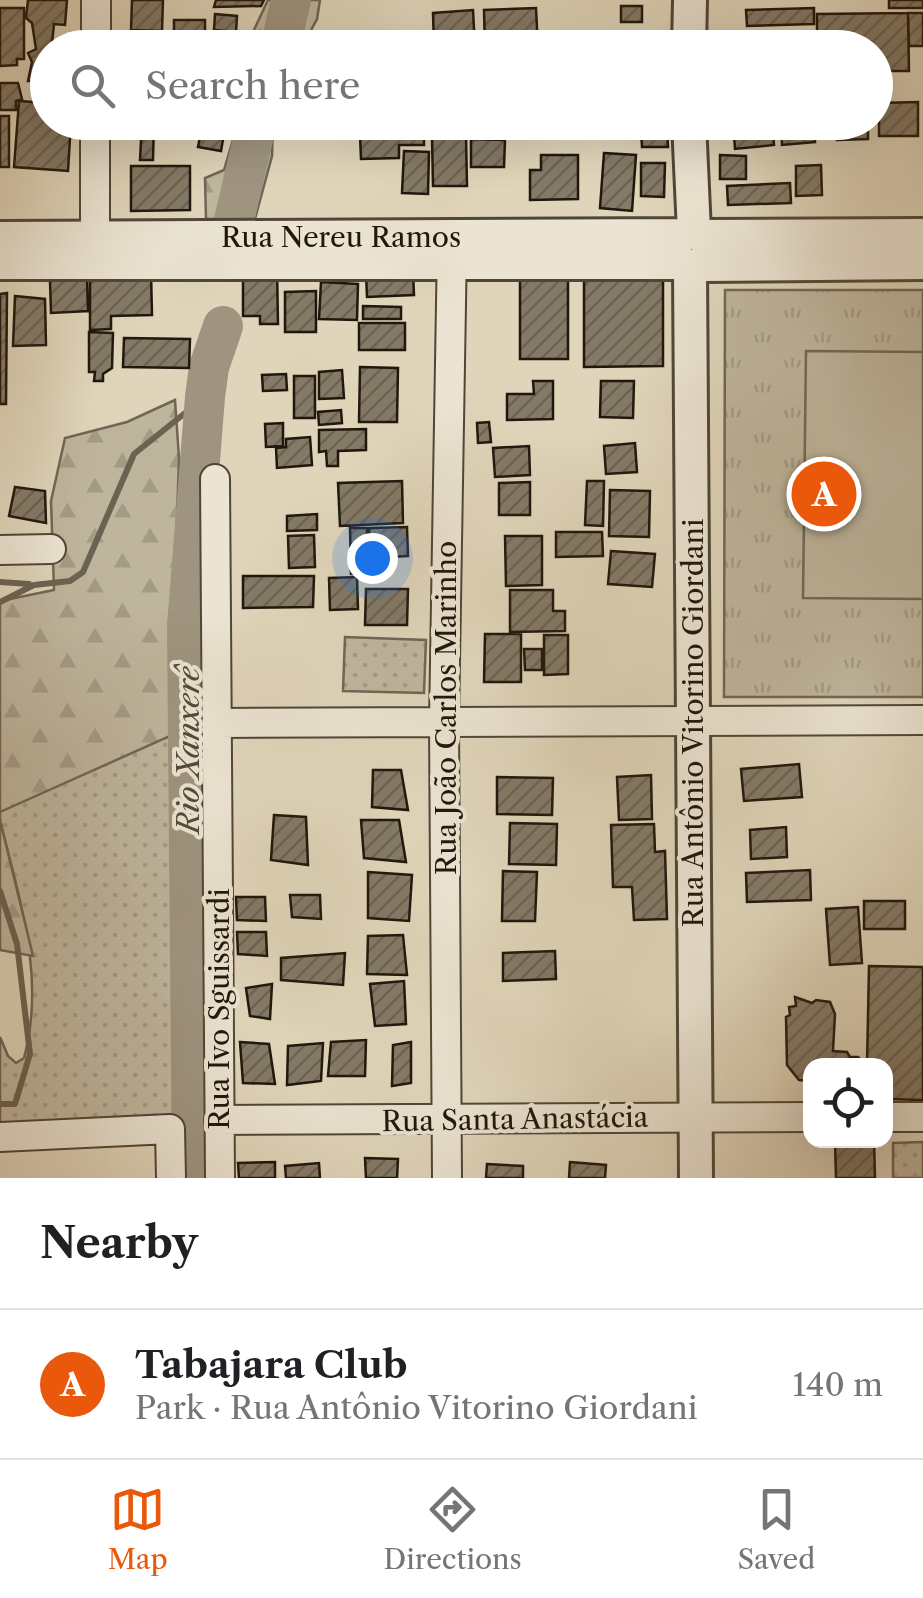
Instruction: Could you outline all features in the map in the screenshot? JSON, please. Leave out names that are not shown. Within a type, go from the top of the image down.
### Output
[{"type":"street","points":[[96,0],[96,30]]},
{"type":"street","points":[[689,30],[690,0]]},
{"type":"street","points":[[95,140],[95,250]]},
{"type":"street","name":"Rua Antônio Vitorino Giordani","points":[[689,140],[696,1178]]},
{"type":"street","name":"Rua Nereu Ramos","points":[[2,250],[834,249],[923,235]]},
{"type":"street","name":"Rua Nereu Ramos","points":[[834,249],[923,263]]},
{"type":"street","name":"Rua João Carlos Marinho","points":[[447,1178],[444,722],[452,250]]},
{"type":"street","name":"Rua Ivo Sguissardi","points":[[215,479],[220,1178]]},
{"type":"street","points":[[0,550],[51,549]]},
{"type":"street","points":[[219,723],[923,720]]},
{"type":"street","name":"Rua Santa Anastácia","points":[[220,1120],[803,1116]]},
{"type":"street","points":[[893,1117],[923,1117]]},
{"type":"street","name":"Rua Ivo Sguissardi","points":[[0,1138],[170,1129],[171,1178]]},
{"type":"green space","points":[[268,0],[320,0],[311,30],[254,30]]},
{"type":"green space","points":[[233,140],[272,140],[255,219],[206,219],[205,178],[224,170]]},
{"type":"green space","points":[[725,290],[923,290],[923,697],[724,697]]},
{"type":"green space","points":[[806,351],[923,352],[923,599],[803,598]]},
{"type":"green space","points":[[175,400],[179,458],[170,736],[0,812],[0,601],[54,590],[51,501],[65,438],[127,422]]},
{"type":"green space","points":[[345,637],[426,640],[424,693],[343,691]]},
{"type":"green space","points":[[170,736],[174,975],[185,1079],[181,1113],[98,1123],[0,1126],[0,1037],[8,1056],[16,1063],[24,1058],[32,998],[27,938],[0,820],[0,803]]},
{"type":"green space","points":[[0,820],[33,956],[0,950]]},
{"type":"green space","points":[[923,1142],[923,1178],[893,1178],[893,1143]]},
{"type":"building","points":[[28,0],[67,0],[65,25],[54,24],[53,30],[33,30],[26,18]]},
{"type":"building","points":[[132,0],[163,0],[162,30],[131,30]]},
{"type":"building","points":[[216,0],[264,0],[261,6],[214,7]]},
{"type":"building","points":[[889,0],[923,0],[923,8],[889,8]]},
{"type":"building","points":[[621,6],[642,6],[642,22],[621,22]]},
{"type":"building","points":[[0,8],[24,8],[24,59],[17,59],[17,65],[0,66]]},
{"type":"building","points":[[536,8],[537,30],[485,30],[484,10]]},
{"type":"building","points":[[814,8],[814,24],[747,26],[746,10]]},
{"type":"building","points":[[473,10],[474,30],[433,30],[433,13]]},
{"type":"building","points":[[908,13],[923,13],[923,46],[909,46]]},
{"type":"building","points":[[908,13],[909,71],[893,71],[893,30],[817,30],[817,14]]},
{"type":"building","points":[[215,14],[237,16],[236,30],[214,30]]},
{"type":"building","points":[[174,20],[205,20],[205,30],[174,30]]},
{"type":"building","points":[[0,83],[18,83],[22,99],[16,101],[16,110],[0,110]]},
{"type":"building","points":[[19,101],[30,102],[30,140],[70,140],[68,171],[14,167]]},
{"type":"building","points":[[918,102],[918,136],[893,136],[893,103]]},
{"type":"building","points":[[0,116],[9,116],[9,167],[0,167]]},
{"type":"building","points":[[141,140],[154,140],[153,160],[140,160]]},
{"type":"building","points":[[199,140],[223,140],[221,151],[198,147]]},
{"type":"building","points":[[360,140],[424,140],[424,145],[399,145],[399,158],[361,159]]},
{"type":"building","points":[[432,140],[466,140],[467,186],[433,186]]},
{"type":"building","points":[[471,140],[505,140],[504,167],[471,167]]},
{"type":"building","points":[[642,140],[668,140],[668,147],[642,147]]},
{"type":"building","points":[[734,140],[774,140],[774,145],[735,149]]},
{"type":"building","points":[[782,140],[815,140],[815,142],[782,145]]},
{"type":"building","points":[[404,151],[429,152],[428,194],[402,193]]},
{"type":"building","points":[[604,153],[636,155],[632,211],[600,208]]},
{"type":"building","points":[[541,155],[578,155],[578,199],[530,200],[530,170],[541,170]]},
{"type":"building","points":[[720,155],[746,156],[746,179],[720,179]]},
{"type":"building","points":[[641,163],[665,163],[664,197],[641,196]]},
{"type":"building","points":[[821,165],[822,195],[796,196],[796,166]]},
{"type":"building","points":[[131,166],[190,166],[190,210],[131,211]]},
{"type":"building","points":[[790,183],[791,203],[728,205],[727,186]]},
{"type":"building","points":[[277,267],[278,324],[260,324],[260,316],[243,316],[243,268]]},
{"type":"building","points":[[90,272],[151,272],[152,315],[111,316],[111,329],[90,330]]},
{"type":"building","points":[[413,272],[414,295],[367,297],[366,274]]},
{"type":"building","points":[[87,279],[88,311],[51,313],[50,281]]},
{"type":"building","points":[[520,279],[568,279],[568,359],[520,359]]},
{"type":"building","points":[[663,279],[663,366],[584,367],[584,280]]},
{"type":"building","points":[[321,282],[358,284],[357,320],[319,319]]},
{"type":"building","points":[[316,291],[316,332],[285,332],[285,292]]},
{"type":"building","points":[[7,293],[6,404],[0,404],[0,294]]},
{"type":"building","points":[[15,296],[45,299],[46,345],[13,346]]},
{"type":"building","points":[[363,306],[401,307],[401,319],[363,319]]},
{"type":"building","points":[[359,323],[405,323],[405,350],[359,350]]},
{"type":"building","points":[[89,332],[113,333],[112,368],[103,374],[103,381],[94,381],[95,372],[89,372]]},
{"type":"building","points":[[124,338],[190,339],[189,368],[123,367]]},
{"type":"building","points":[[360,367],[398,368],[397,422],[359,422]]},
{"type":"building","points":[[342,370],[344,398],[319,399],[319,372]]},
{"type":"building","points":[[286,374],[287,390],[263,391],[262,375]]},
{"type":"building","points":[[294,376],[315,376],[315,418],[294,418]]},
{"type":"building","points":[[533,381],[553,381],[553,419],[507,420],[507,394],[534,394]]},
{"type":"building","points":[[601,381],[634,381],[633,418],[600,417]]},
{"type":"building","points":[[341,410],[342,423],[319,425],[318,412]]},
{"type":"building","points":[[489,422],[491,442],[478,443],[477,423]]},
{"type":"building","points":[[283,423],[283,446],[266,447],[265,424]]},
{"type":"building","points":[[366,429],[366,450],[338,451],[338,466],[327,466],[326,451],[319,452],[319,430]]},
{"type":"building","points":[[310,437],[312,465],[277,468],[276,448],[286,447],[286,439]]},
{"type":"building","points":[[635,443],[637,472],[606,474],[604,446]]},
{"type":"building","points":[[529,446],[530,475],[495,477],[493,448]]},
{"type":"building","points":[[402,481],[403,523],[340,526],[338,483]]},
{"type":"building","points":[[587,481],[604,481],[603,526],[585,525]]},
{"type":"building","points":[[530,482],[530,515],[499,515],[499,483]]},
{"type":"building","points":[[15,487],[45,491],[46,523],[9,516]]},
{"type":"building","points":[[610,490],[650,491],[649,537],[609,536]]},
{"type":"building","points":[[317,514],[317,530],[287,531],[287,516]]},
{"type":"building","points":[[407,527],[408,556],[370,558],[369,528]]},
{"type":"building","points":[[350,528],[367,528],[368,573],[351,574]]},
{"type":"building","points":[[556,532],[602,532],[603,556],[556,557]]},
{"type":"building","points":[[314,535],[315,567],[289,568],[288,536]]},
{"type":"building","points":[[505,536],[542,536],[542,585],[506,586]]},
{"type":"building","points":[[611,551],[655,554],[652,587],[608,584]]},
{"type":"building","points":[[243,576],[314,576],[313,607],[243,608]]},
{"type":"building","points":[[357,577],[358,609],[330,610],[329,578]]},
{"type":"building","points":[[366,589],[408,589],[407,625],[365,625]]},
{"type":"building","points":[[510,590],[553,590],[553,611],[565,611],[565,631],[510,632]]},
{"type":"building","points":[[485,634],[521,634],[521,682],[484,682]]},
{"type":"building","points":[[544,635],[568,635],[568,674],[544,675]]},
{"type":"building","points":[[524,649],[542,649],[542,670],[525,670]]},
{"type":"building","points":[[799,764],[802,797],[744,801],[741,769]]},
{"type":"building","points":[[373,770],[401,770],[408,810],[372,807]]},
{"type":"building","points":[[651,775],[652,819],[619,820],[617,777]]},
{"type":"building","points":[[497,777],[553,778],[552,815],[497,814]]},
{"type":"building","points":[[274,815],[306,817],[308,865],[271,860]]},
{"type":"building","points":[[361,820],[399,820],[406,862],[364,858]]},
{"type":"building","points":[[510,823],[557,824],[556,865],[509,864]]},
{"type":"building","points":[[654,824],[655,852],[665,851],[667,919],[634,920],[632,887],[613,887],[611,825]]},
{"type":"building","points":[[786,827],[787,857],[751,859],[750,830]]},
{"type":"building","points":[[810,870],[811,900],[747,902],[746,873]]},
{"type":"building","points":[[503,871],[537,872],[535,921],[502,921]]},
{"type":"building","points":[[368,872],[412,875],[409,921],[368,918]]},
{"type":"building","points":[[290,895],[320,895],[321,919],[292,917]]},
{"type":"building","points":[[236,897],[265,897],[266,921],[237,920]]},
{"type":"building","points":[[864,901],[905,901],[905,929],[864,929]]},
{"type":"building","points":[[858,907],[862,963],[830,965],[826,909]]},
{"type":"building","points":[[237,932],[266,932],[267,956],[238,954]]},
{"type":"building","points":[[403,935],[407,975],[367,974],[368,936]]},
{"type":"building","points":[[555,951],[556,979],[503,981],[503,953]]},
{"type":"building","points":[[345,953],[343,985],[281,980],[281,958]]},
{"type":"building","points":[[869,966],[923,967],[923,1100],[893,1099],[893,1058],[867,1058]]},
{"type":"building","points":[[404,981],[406,1024],[375,1026],[370,984]]},
{"type":"building","points":[[272,984],[270,1019],[250,1016],[246,988]]},
{"type":"building","points":[[795,997],[812,1003],[830,1002],[835,1014],[833,1051],[859,1058],[803,1058],[803,1080],[799,1080],[787,1065],[786,1017],[790,1015],[789,1007],[796,1006]]},
{"type":"building","points":[[366,1040],[365,1076],[328,1076],[331,1042]]},
{"type":"building","points":[[240,1042],[269,1044],[275,1084],[243,1083]]},
{"type":"building","points":[[411,1042],[411,1083],[392,1086],[393,1045]]},
{"type":"building","points":[[323,1043],[321,1081],[287,1085],[288,1046]]},
{"type":"building","points":[[835,1148],[874,1148],[875,1178],[836,1178]]},
{"type":"building","points":[[365,1158],[398,1159],[397,1178],[366,1178]]},
{"type":"building","points":[[275,1162],[275,1178],[239,1178],[238,1163]]},
{"type":"building","points":[[570,1162],[606,1165],[605,1178],[569,1178]]},
{"type":"building","points":[[319,1163],[320,1178],[286,1178],[285,1166]]},
{"type":"building","points":[[487,1164],[523,1166],[523,1178],[486,1178]]},
{"type":"waterway","name":"Rio Xanxerê","points":[[284,30],[291,0]]},
{"type":"waterway","name":"Rio Xanxerê","points":[[232,229],[253,140]]},
{"type":"waterway","name":"Rio Xanxerê","points":[[192,1178],[187,626],[205,397],[209,367],[223,326]]},
{"type":"waterway","points":[[0,602],[34,585],[70,581],[83,572],[134,454],[205,397]]},
{"type":"waterway","points":[[0,582],[29,584]]},
{"type":"waterway","points":[[0,891],[17,944],[30,1054],[15,1104],[0,1104]]},
{"type":"place","name":"Tabajara Club","points":[[824,494]]}]
